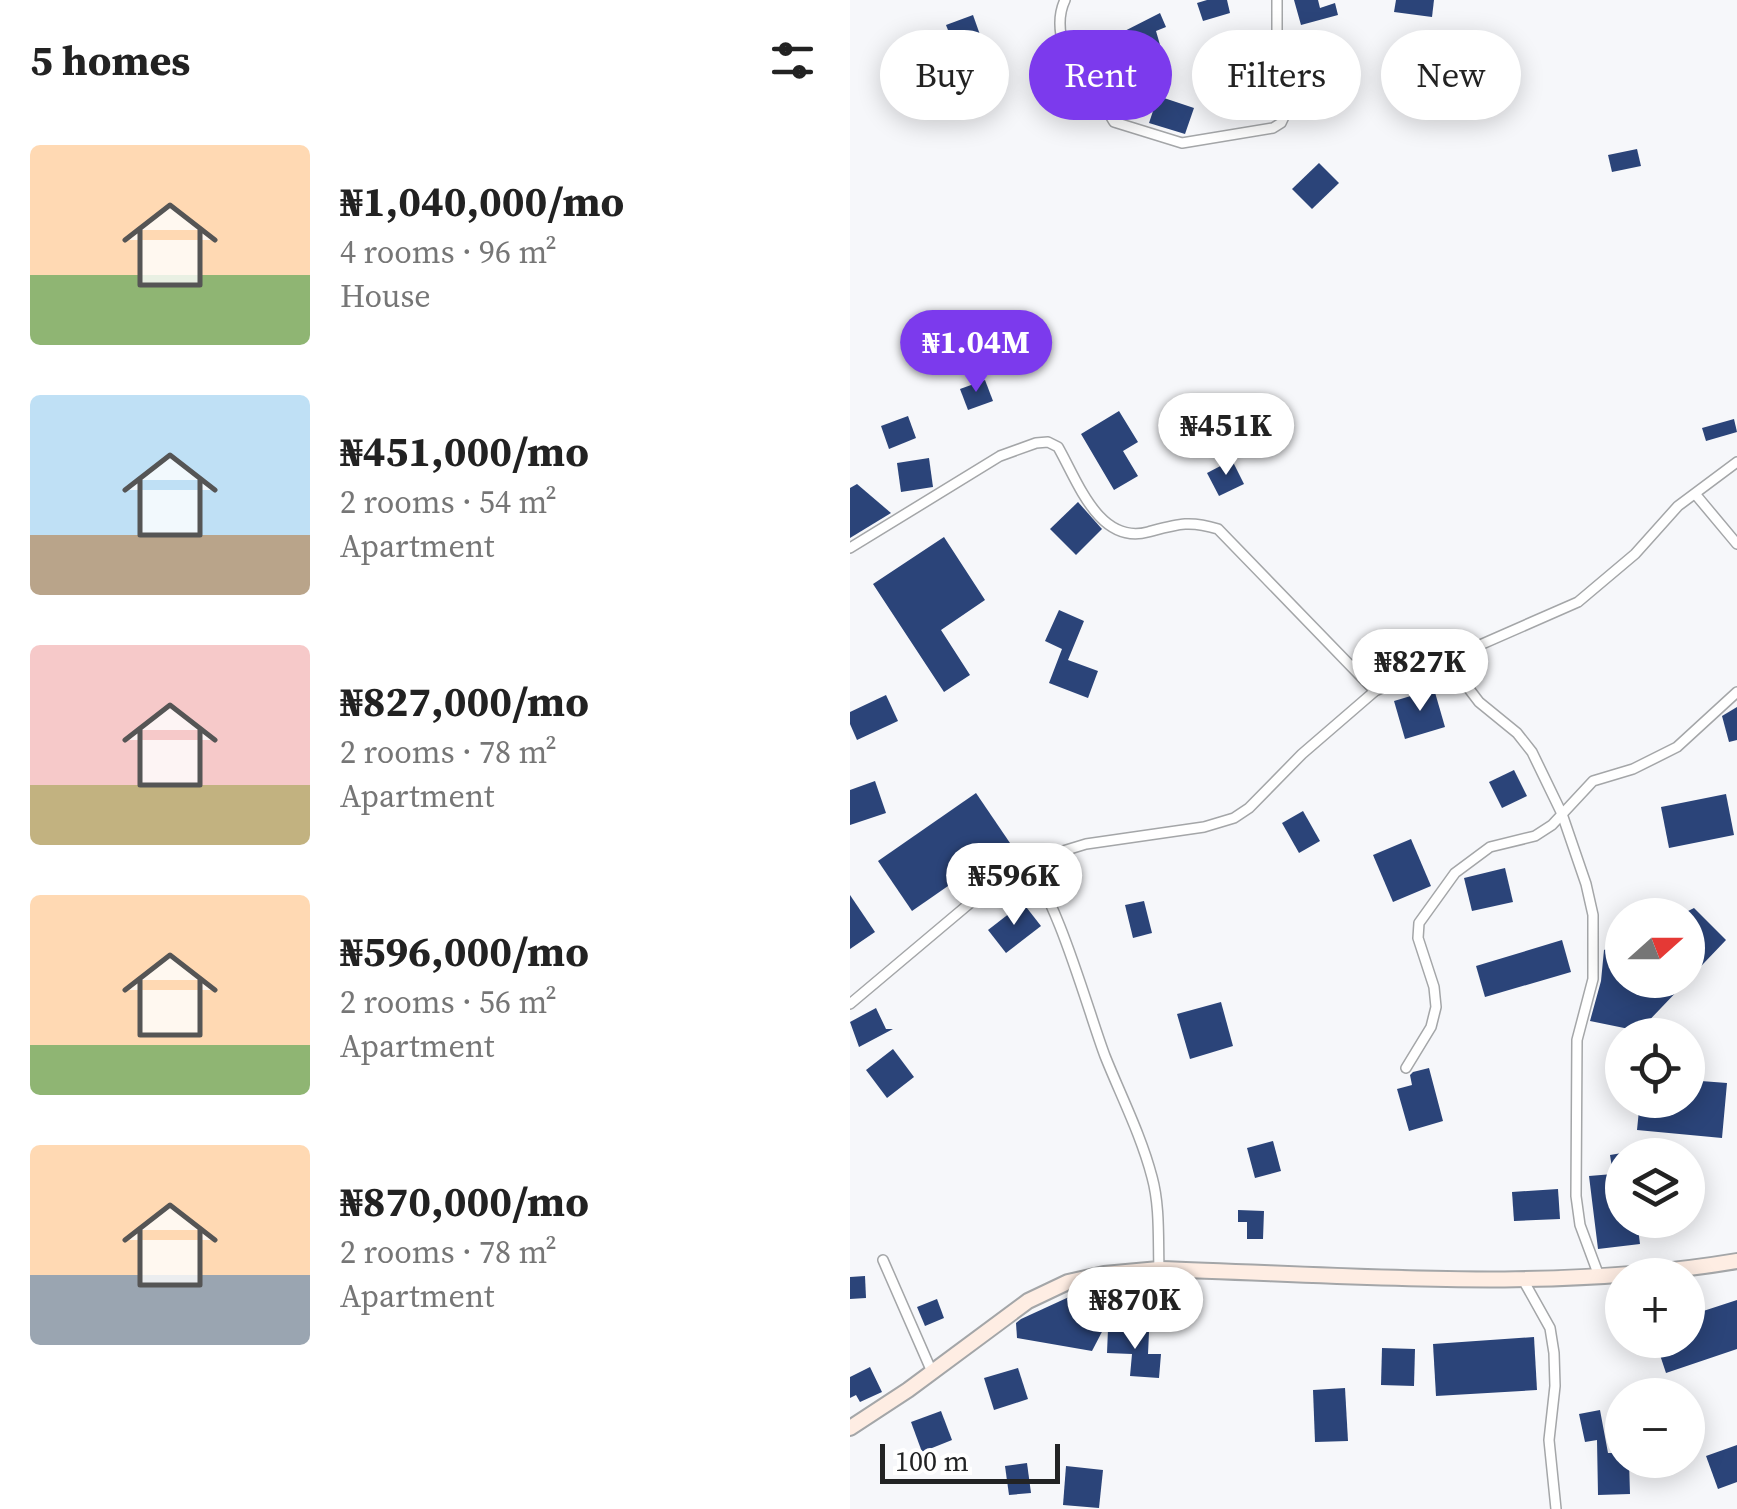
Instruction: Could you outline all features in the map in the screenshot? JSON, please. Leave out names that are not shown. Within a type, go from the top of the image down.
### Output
[{"type":"main road","points":[[850,1428],[1028,1301],[1068,1282],[1104,1274],[1160,1269],[1522,1278],[1680,1270],[1737,1261]]},
{"type":"street","points":[[1065,0],[1060,34],[1074,77],[1094,89],[1114,122],[1182,143],[1273,128],[1286,116],[1289,106],[1276,50],[1277,0]]},
{"type":"street","points":[[850,548],[1000,456],[1036,442],[1048,442],[1058,447],[1106,525],[1124,534],[1141,534],[1194,521],[1218,529],[1375,691]]},
{"type":"street","points":[[850,1004],[1020,864],[1086,844],[1204,827],[1234,818],[1375,691],[1578,602],[1635,554],[1678,506],[1737,462]]},
{"type":"street","points":[[1696,496],[1737,544]]},
{"type":"street","points":[[1448,660],[1479,702],[1517,733],[1532,752],[1562,814],[1586,884],[1593,915],[1593,979],[1577,1040],[1576,1196],[1580,1224],[1599,1276]]},
{"type":"street","points":[[1406,1068],[1431,1027],[1436,1007],[1434,987],[1418,938],[1419,923],[1455,874],[1490,847],[1535,836],[1593,781],[1633,769],[1677,747],[1737,692]]},
{"type":"street","points":[[1026,865],[1054,913],[1105,1057],[1144,1150],[1154,1182],[1160,1269]]},
{"type":"street","points":[[883,1260],[932,1372]]},
{"type":"street","points":[[1522,1278],[1545,1317],[1554,1353],[1549,1440],[1556,1509]]},
{"type":"building","points":[[1227,0],[1230,13],[1203,21],[1197,3]]},
{"type":"building","points":[[1294,0],[1318,0],[1320,8],[1335,3],[1338,15],[1301,25]]},
{"type":"building","points":[[1396,0],[1434,0],[1432,17],[1394,12]]},
{"type":"building","points":[[1160,13],[1166,27],[1158,30],[1127,30]]},
{"type":"building","points":[[973,15],[978,30],[948,30],[946,25]]},
{"type":"building","points":[[1172,101],[1192,107],[1185,134],[1149,123],[1172,120]]},
{"type":"building","points":[[1637,149],[1641,166],[1612,172],[1608,155]]},
{"type":"building","points":[[1319,163],[1339,183],[1312,209],[1292,189]]},
{"type":"building","points":[[985,380],[993,401],[968,410],[960,389]]},
{"type":"building","points":[[1119,411],[1138,442],[1123,451],[1138,476],[1114,490],[1081,434]]},
{"type":"building","points":[[908,416],[916,438],[889,449],[881,426]]},
{"type":"building","points":[[1734,419],[1737,432],[1706,441],[1702,428]]},
{"type":"building","points":[[929,458],[933,487],[901,492],[897,463]]},
{"type":"building","points":[[1232,460],[1244,484],[1219,496],[1207,473]]},
{"type":"building","points":[[857,484],[891,513],[850,538],[850,488]]},
{"type":"building","points":[[1078,502],[1102,529],[1076,555],[1050,529]]},
{"type":"building","points":[[944,537],[985,600],[941,630],[970,675],[944,692],[873,584]]},
{"type":"building","points":[[1059,610],[1084,621],[1068,660],[1098,671],[1088,698],[1049,683],[1062,649],[1045,641]]},
{"type":"building","points":[[1434,689],[1445,727],[1405,739],[1394,701]]},
{"type":"building","points":[[886,695],[898,721],[857,740],[850,712]]},
{"type":"building","points":[[1737,707],[1737,740],[1729,742],[1722,716]]},
{"type":"building","points":[[1514,770],[1527,796],[1502,808],[1489,782]]},
{"type":"building","points":[[875,781],[886,813],[850,825],[850,790]]},
{"type":"building","points":[[976,793],[1010,843],[912,911],[878,861]]},
{"type":"building","points":[[1726,794],[1734,835],[1669,848],[1661,807]]},
{"type":"building","points":[[1303,811],[1320,841],[1299,853],[1282,823]]},
{"type":"building","points":[[1411,839],[1431,886],[1393,902],[1373,855]]},
{"type":"building","points":[[1505,868],[1513,902],[1472,911],[1464,878]]},
{"type":"building","points":[[850,895],[875,932],[850,949]]},
{"type":"building","points":[[1144,901],[1152,933],[1133,938],[1125,905]]},
{"type":"building","points":[[1023,903],[1041,926],[1006,953],[988,930]]},
{"type":"building","points":[[1705,919],[1726,940],[1705,962]]},
{"type":"building","points":[[1562,940],[1571,972],[1485,997],[1476,966]]},
{"type":"building","points":[[1604,950],[1605,998],[1671,998],[1651,1018],[1605,1018],[1605,1024],[1590,1021],[1601,981]]},
{"type":"building","points":[[1221,1002],[1233,1046],[1190,1059],[1177,1014]]},
{"type":"building","points":[[876,1008],[886,1029],[893,1029],[859,1047],[850,1022]]},
{"type":"building","points":[[893,1049],[914,1077],[887,1098],[866,1070]]},
{"type":"building","points":[[1429,1068],[1443,1121],[1409,1131],[1397,1089],[1412,1085],[1413,1072]]},
{"type":"building","points":[[1705,1081],[1727,1083],[1722,1138],[1637,1130],[1638,1118],[1705,1118]]},
{"type":"building","points":[[1273,1141],[1281,1171],[1255,1178],[1247,1148]]},
{"type":"building","points":[[1605,1175],[1605,1238],[1639,1238],[1640,1244],[1598,1249],[1589,1176]]},
{"type":"building","points":[[1558,1189],[1560,1219],[1514,1221],[1512,1192]]},
{"type":"building","points":[[1238,1210],[1264,1211],[1263,1239],[1247,1239],[1247,1222],[1238,1222]]},
{"type":"building","points":[[865,1276],[866,1298],[850,1299],[850,1277]]},
{"type":"building","points":[[1082,1291],[1113,1300],[1092,1351],[1017,1338],[1016,1323],[1021,1319]]},
{"type":"building","points":[[937,1299],[944,1318],[925,1326],[917,1307]]},
{"type":"building","points":[[1737,1300],[1737,1349],[1666,1373],[1661,1358],[1705,1358],[1705,1310]]},
{"type":"building","points":[[1108,1329],[1149,1332],[1148,1354],[1161,1354],[1159,1378],[1130,1376],[1132,1354],[1107,1353]]},
{"type":"building","points":[[1534,1337],[1537,1390],[1436,1396],[1433,1344]]},
{"type":"building","points":[[1382,1348],[1415,1349],[1414,1386],[1381,1385]]},
{"type":"building","points":[[870,1367],[882,1392],[860,1402],[856,1395],[850,1398],[850,1377]]},
{"type":"building","points":[[1018,1368],[1028,1399],[994,1410],[984,1378]]},
{"type":"building","points":[[1345,1388],[1348,1441],[1315,1442],[1313,1390]]},
{"type":"building","points":[[1600,1410],[1605,1437],[1605,1478],[1630,1478],[1630,1494],[1598,1495],[1597,1440],[1585,1442],[1579,1414]]},
{"type":"building","points":[[941,1411],[952,1440],[922,1452],[911,1422]]},
{"type":"building","points":[[1737,1445],[1737,1482],[1718,1489],[1706,1456]]},
{"type":"building","points":[[1027,1463],[1031,1493],[1009,1495],[1005,1466]]},
{"type":"building","points":[[1066,1466],[1103,1470],[1099,1508],[1063,1505]]}]
